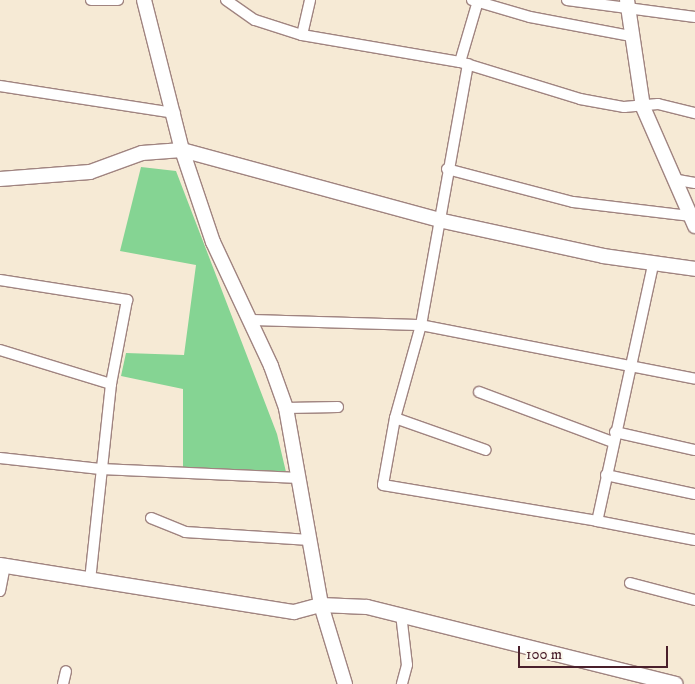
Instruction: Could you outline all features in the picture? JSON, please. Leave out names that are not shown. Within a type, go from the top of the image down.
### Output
[{"type":"main road","points":[[144,0],[175,113],[182,150],[213,242],[249,320],[286,408],[300,478],[321,605],[344,684]]},
{"type":"main road","points":[[628,5],[631,36],[643,107],[678,180],[693,221]]},
{"type":"main road","points":[[0,179],[90,172],[142,154],[182,150],[443,221],[653,265],[695,269]]},
{"type":"main road","points":[[3,566],[294,612],[321,605],[367,607],[401,614],[639,679],[676,684]]},
{"type":"street","points":[[91,0],[118,0]]},
{"type":"street","points":[[226,0],[238,3],[255,20],[302,35],[464,63],[580,100],[643,107],[658,104],[695,113]]},
{"type":"street","points":[[302,35],[310,0]]},
{"type":"street","points":[[568,0],[628,5],[695,17]]},
{"type":"street","points":[[631,36],[530,17],[475,1],[464,63],[462,118],[447,170],[443,221],[421,324],[395,418],[383,485],[597,521],[695,540]]},
{"type":"street","points":[[0,86],[175,113]]},
{"type":"street","points":[[447,170],[573,202],[693,221]]},
{"type":"street","points":[[678,180],[695,183]]},
{"type":"street","points":[[597,521],[629,367],[653,265]]},
{"type":"street","points":[[0,280],[127,300],[111,384],[100,469],[90,580]]},
{"type":"street","points":[[249,320],[421,324],[695,379]]},
{"type":"street","points":[[0,350],[111,384]]},
{"type":"street","points":[[479,392],[614,437],[695,450]]},
{"type":"street","points":[[286,408],[338,407]]},
{"type":"street","points":[[395,418],[486,450]]},
{"type":"street","points":[[0,458],[100,469],[300,478]]},
{"type":"street","points":[[606,475],[695,494]]},
{"type":"street","points":[[151,518],[185,532],[310,540]]},
{"type":"street","points":[[0,591],[3,566]]},
{"type":"street","points":[[630,583],[695,600]]},
{"type":"street","points":[[401,614],[407,665],[402,684]]},
{"type":"street","points":[[63,684],[66,671]]},
{"type":"green space","points":[[141,167],[176,171],[277,434],[286,472],[183,468],[183,389],[121,376],[126,353],[184,355],[196,265],[120,251]]}]
